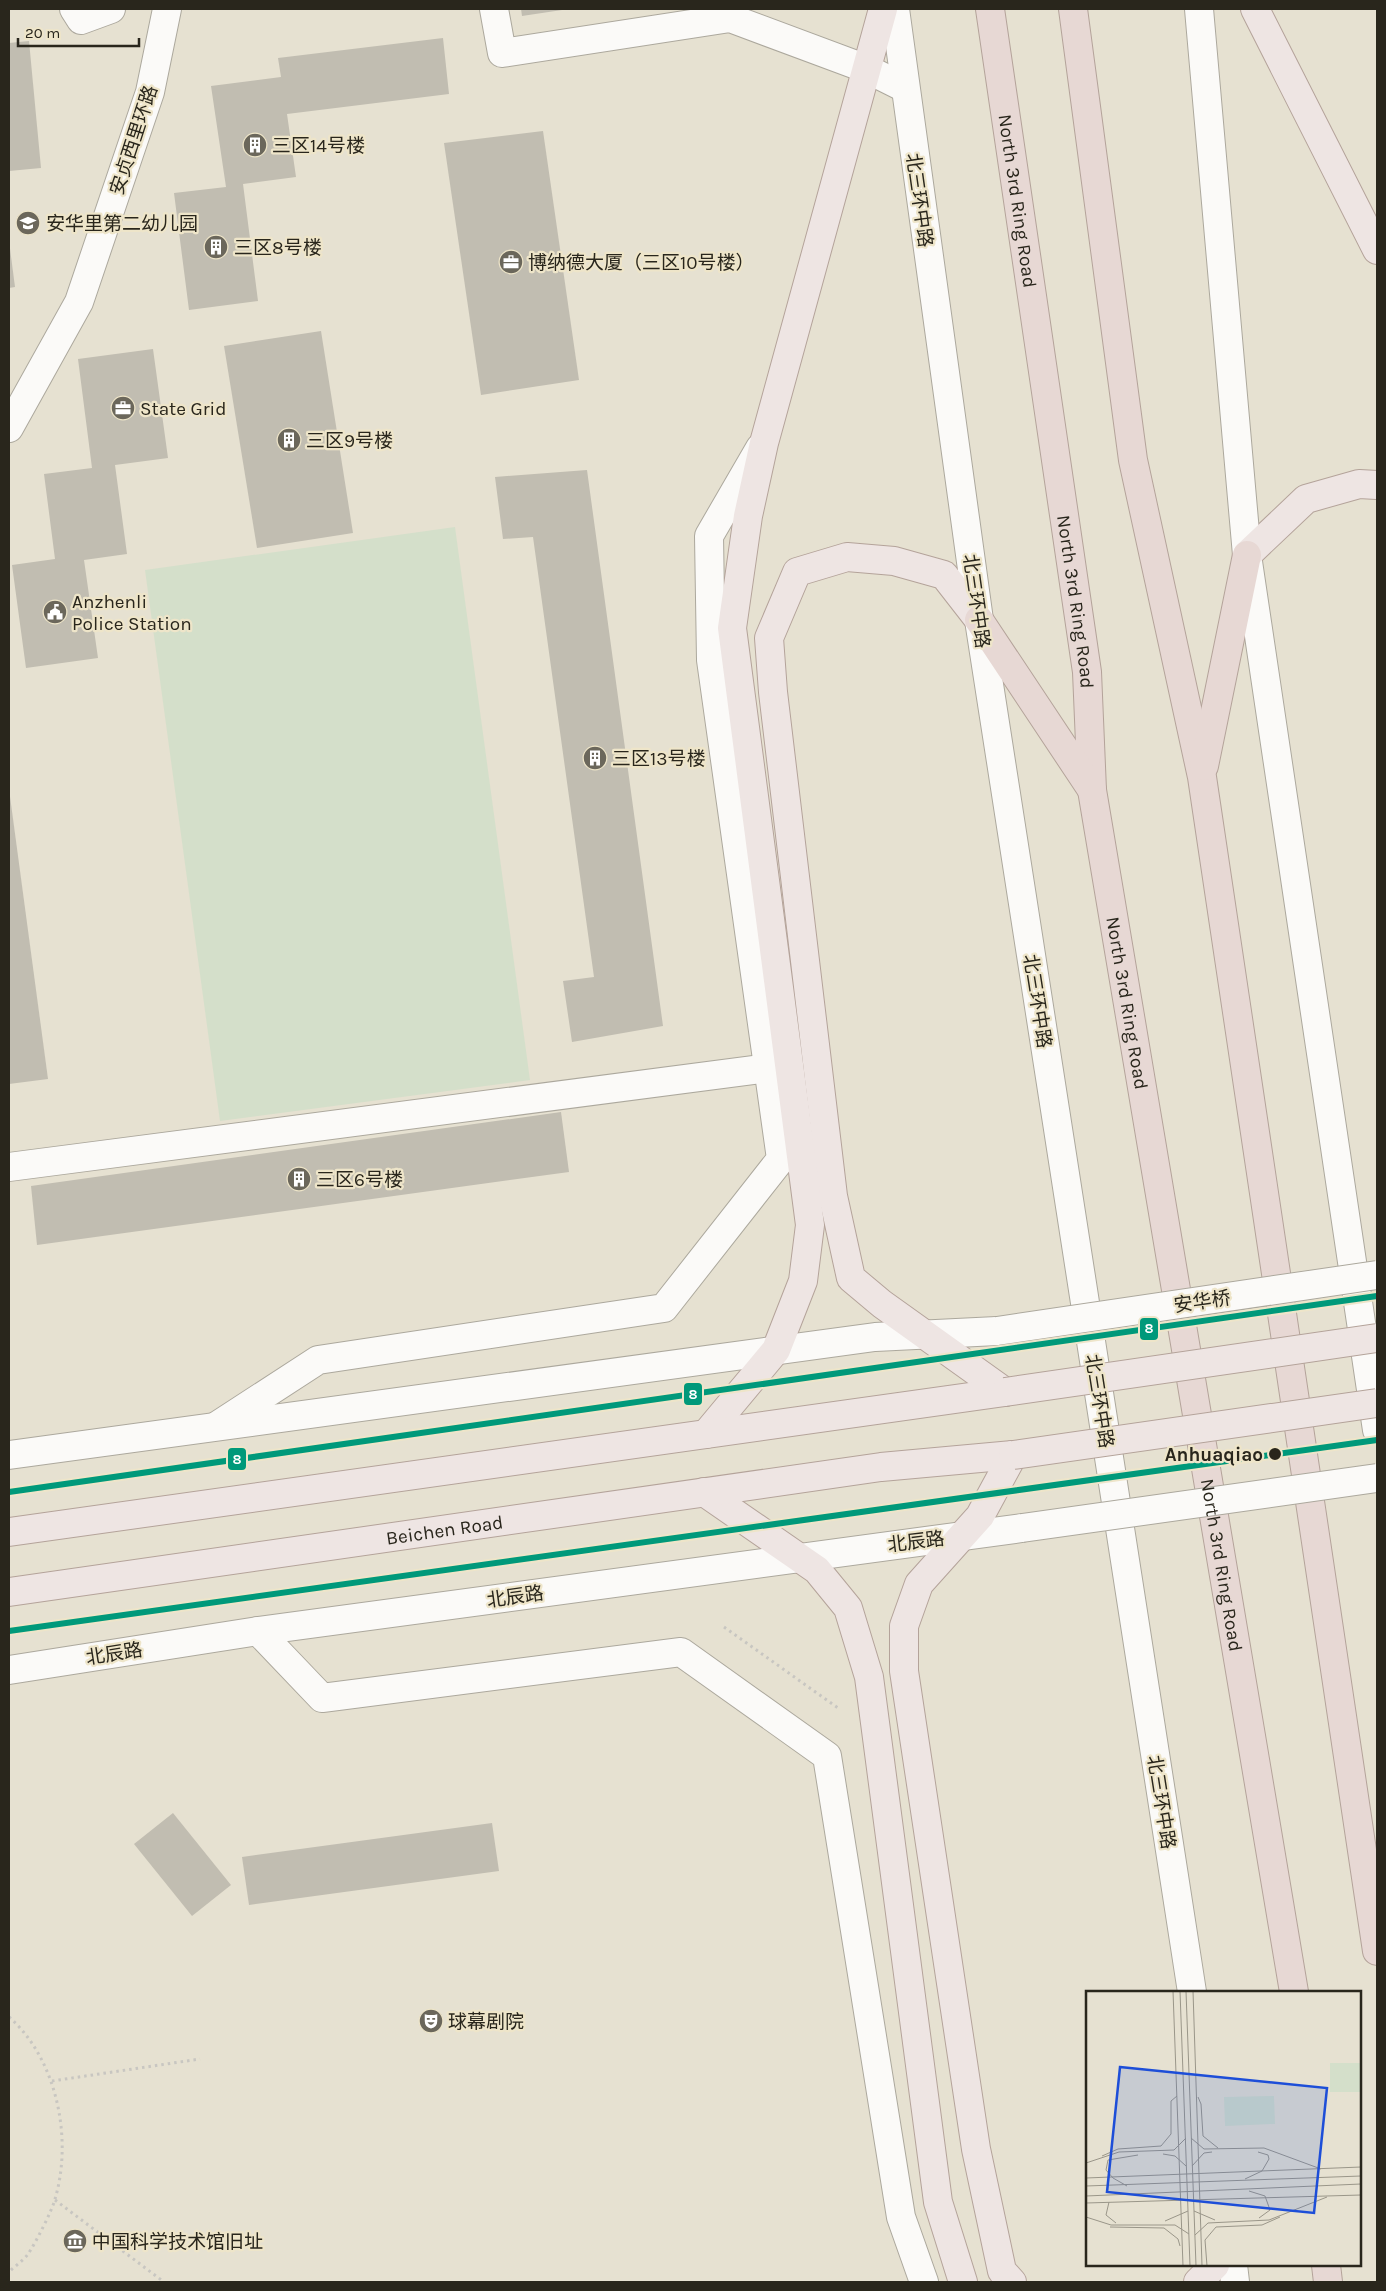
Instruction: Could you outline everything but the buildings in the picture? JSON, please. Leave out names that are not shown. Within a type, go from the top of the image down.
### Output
[{"type":"highway","name":"North 3rd Ring Road","points":[[990,9],[1087,672],[1092,790],[1294,1991]]},
{"type":"highway","points":[[1073,9],[1133,460],[1202,777],[1377,1951]]},
{"type":"highway","points":[[1202,777],[1247,555]]},
{"type":"highway","points":[[979,620],[1092,790]]},
{"type":"highway","points":[[1326,2266],[1328,2282]]},
{"type":"main road","points":[[706,1434],[776,1350],[803,1281],[810,1225],[732,628],[748,516],[764,443],[883,9]]},
{"type":"main road","points":[[1255,9],[1377,250]]},
{"type":"main road","points":[[1247,555],[1306,499],[1360,484],[1377,484]]},
{"type":"main road","points":[[979,620],[944,575],[894,560],[847,557],[797,572],[769,638],[774,702],[833,1196],[851,1278],[924,1334],[1005,1392]]},
{"type":"main road","points":[[9,1532],[1377,1338]]},
{"type":"main road","points":[[704,1492],[881,1467],[1013,1455],[1377,1403]]},
{"type":"main road","points":[[1012,2282],[1002,2271],[976,2149],[904,1671],[904,1626],[919,1584],[980,1516],[1013,1455]]},
{"type":"main road","points":[[704,1492],[817,1570],[848,1608],[869,1677],[938,2202],[963,2282]]},
{"type":"main road","name":"Beichen Road","points":[[9,1592],[704,1492]]},
{"type":"main road","points":[[1198,2282],[1214,2266]]},
{"type":"street","points":[[74,9],[81,20],[112,9]]},
{"type":"street","name":"安贞西里环路","points":[[9,428],[79,302],[150,92],[167,9]]},
{"type":"street","points":[[494,9],[502,52],[730,18],[867,69],[905,88]]},
{"type":"street","name":"北三环中路","points":[[895,9],[979,620],[1192,1991]]},
{"type":"street","points":[[1198,9],[1247,555],[1377,1430]]},
{"type":"street","points":[[218,1425],[318,1360],[664,1308],[781,1159],[711,660],[709,536],[764,443]]},
{"type":"street","points":[[9,1167],[768,1068]]},
{"type":"street","name":"安华桥","points":[[924,1334],[997,1331],[1377,1276]]},
{"type":"street","points":[[9,1455],[776,1350],[875,1337],[924,1334]]},
{"type":"street","name":"北辰路","points":[[9,1670],[258,1631],[1377,1478]]},
{"type":"street","points":[[258,1631],[322,1698],[680,1652],[827,1756],[901,2216],[924,2282]]},
{"type":"street","points":[[1233,2266],[1235,2282]]},
{"type":"path","points":[[724,1627],[839,1709]]},
{"type":"path","points":[[9,2017],[22,2028],[52,2081],[64,2140],[55,2200],[28,2254],[9,2272]]},
{"type":"path","points":[[52,2081],[200,2059]]},
{"type":"path","points":[[55,2200],[164,2282]]},
{"type":"green space","points":[[455,527],[530,1080],[220,1121],[145,570]]},
{"type":"transit line","name":"8","points":[[9,1492],[1377,1296]]},
{"type":"transit line","name":"8","points":[[9,1631],[1377,1440]]},
{"type":"place","name":"三区14号楼","points":[[255,145]]},
{"type":"place","name":"安华里第二幼儿园","points":[[28,223]]},
{"type":"place","name":"三区8号楼","points":[[216,247]]},
{"type":"place","name":"博纳德大厦（三区10号楼）","points":[[511,262]]},
{"type":"place","name":"State Grid","points":[[123,408]]},
{"type":"place","name":"三区9号楼","points":[[289,440]]},
{"type":"place","name":"Anzhenli Police Station","points":[[55,612]]},
{"type":"place","name":"三区13号楼","points":[[595,758]]},
{"type":"place","name":"三区6号楼","points":[[299,1179]]},
{"type":"place","name":"Anhuaqiao","points":[[1275,1454]]},
{"type":"place","name":"球幕剧院","points":[[431,2021]]},
{"type":"place","name":"中国科学技术馆旧址","points":[[75,2241]]}]
